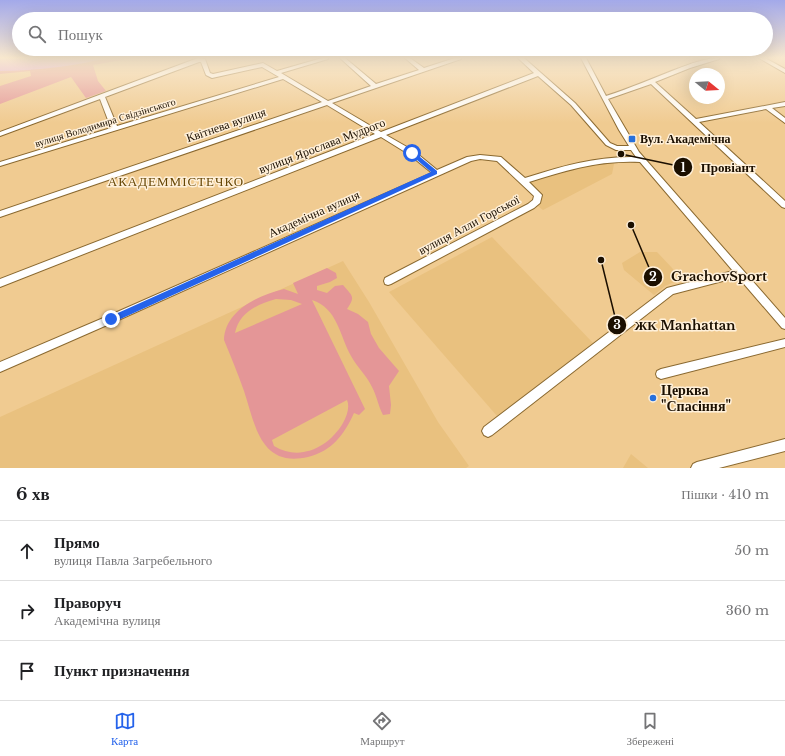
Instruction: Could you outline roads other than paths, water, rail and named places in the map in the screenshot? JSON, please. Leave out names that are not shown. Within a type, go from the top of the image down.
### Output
[{"type":"street","points":[[0,134],[146,80]]},
{"type":"street","name":"вулиця Володимира Свідзінського","points":[[0,164],[275,80]]},
{"type":"street","points":[[289,80],[382,134],[417,157],[435,172]]},
{"type":"street","points":[[368,80],[375,86]]},
{"type":"street","name":"Квітнева вулиця","points":[[0,214],[393,80]]},
{"type":"street","name":"вулиця Ярослава Мудрого","points":[[0,283],[521,80]]},
{"type":"street","points":[[546,80],[577,108],[608,144],[616,148],[633,148]]},
{"type":"street","points":[[595,80],[633,148],[642,160],[785,325]]},
{"type":"street","points":[[605,98],[627,92],[654,80]]},
{"type":"street","points":[[651,81],[696,121],[785,205]]},
{"type":"street","points":[[102,96],[116,129]]},
{"type":"street","points":[[696,121],[785,104]]},
{"type":"street","points":[[767,108],[785,121]]},
{"type":"street","name":"Академічна вулиця","points":[[0,367],[111,319],[469,158],[480,157],[499,159],[524,181]]},
{"type":"street","points":[[524,181],[579,163],[600,159],[642,160]]},
{"type":"street","name":"вулиця Алли Горської","points":[[388,281],[531,206],[537,201],[538,194],[524,181]]},
{"type":"street","points":[[488,432],[670,291],[740,273]]},
{"type":"street","points":[[661,374],[785,343]]},
{"type":"street","points":[[697,468],[785,445]]},
{"type":"place","name":"Вул. Академічна","points":[[632,139]]},
{"type":"place","name":"Провіант","points":[[621,154]]},
{"type":"place","name":"GrachovSport","points":[[631,225]]},
{"type":"place","name":"ЖК Manhattan","points":[[601,260]]},
{"type":"place","name":"Церква \"Спасіння\"","points":[[653,398]]},
{"type":"district","name":"АКАДЕММІСТЕЧКО","points":[[176,181]]}]
